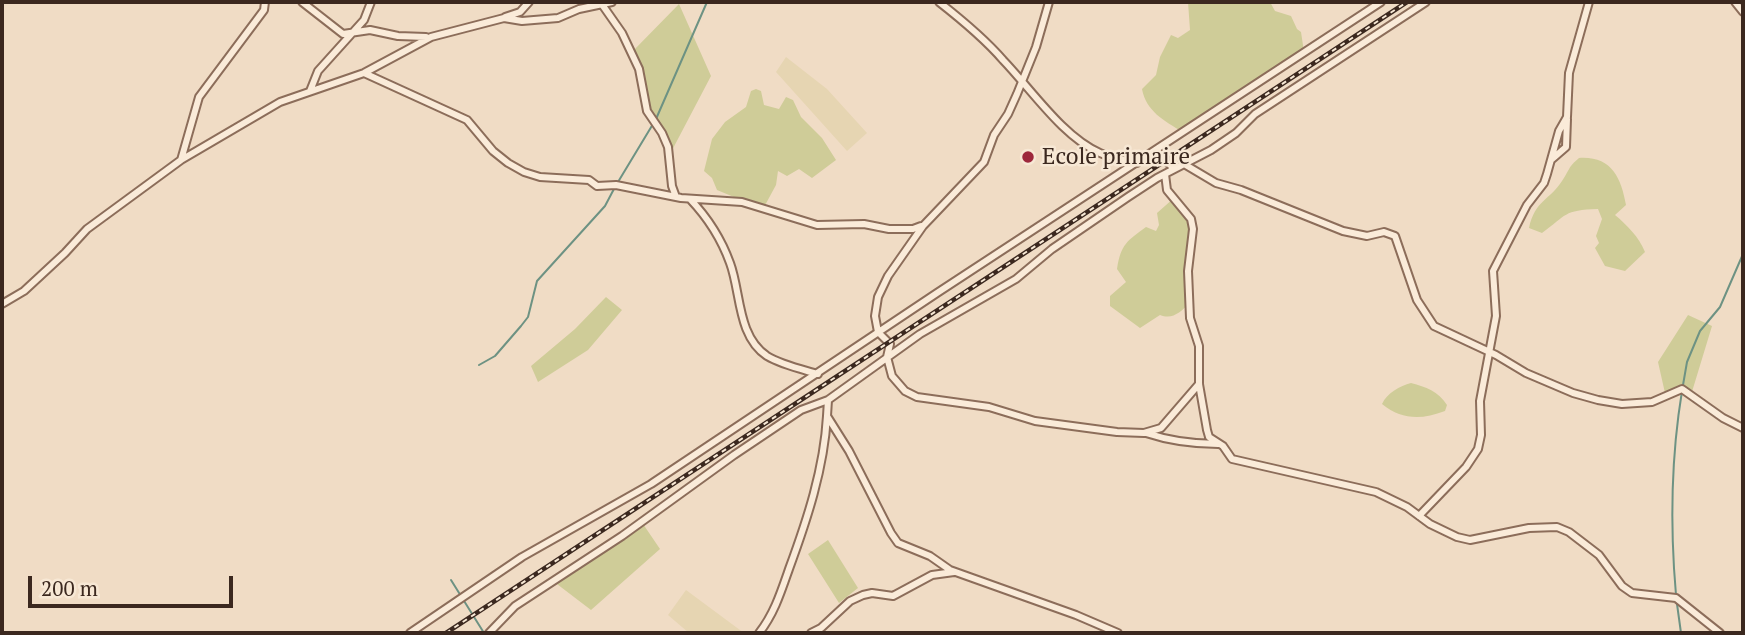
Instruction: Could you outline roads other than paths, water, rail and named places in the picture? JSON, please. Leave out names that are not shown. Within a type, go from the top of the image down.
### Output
[{"type":"street","points":[[181,160],[199,97],[264,10],[265,2]]},
{"type":"street","points":[[302,2],[343,34],[370,30],[398,36],[431,37]]},
{"type":"street","points":[[310,91],[318,71],[364,20],[371,2]]},
{"type":"street","points":[[2,304],[24,291],[87,229],[181,160],[267,109],[364,73],[431,37],[520,12],[529,2]]},
{"type":"street","points":[[504,18],[541,21],[612,2]]},
{"type":"street","points":[[939,2],[990,46],[1051,116],[1079,141],[1100,154],[1137,163]]},
{"type":"street","points":[[1049,2],[1011,109],[988,148],[984,162],[923,226],[888,276],[878,298],[875,316],[878,332],[890,344],[888,366],[895,381],[905,391],[917,397],[989,407],[1035,421],[1144,433],[1185,442],[1220,444]]},
{"type":"street","points":[[410,633],[522,557],[651,484],[1381,2]]},
{"type":"street","points":[[489,633],[515,606],[622,536],[734,455],[801,410],[828,400],[887,356],[944,320],[1016,279],[1052,249],[1165,174],[1211,150],[1236,133],[1255,114],[1426,2]]},
{"type":"street","points":[[1551,161],[1566,147],[1569,73],[1589,2]]},
{"type":"street","points":[[1735,2],[1743,12]]},
{"type":"street","points":[[601,3],[622,33],[639,69],[647,111],[668,147],[672,186],[676,197]]},
{"type":"street","points":[[364,73],[467,120],[493,151],[524,172],[540,177],[589,180],[597,186],[616,185],[690,199],[742,202],[817,225],[864,224],[901,229],[923,226]]},
{"type":"street","points":[[1419,516],[1466,467],[1478,450],[1481,435],[1480,401],[1496,316],[1493,271],[1527,205],[1544,183],[1559,131],[1567,117]]},
{"type":"street","points":[[1156,150],[1174,169]]},
{"type":"street","points":[[1184,164],[1216,183],[1241,190],[1343,231],[1367,236],[1384,232],[1395,236],[1417,300],[1434,327],[1489,352],[1526,373],[1573,393],[1622,404],[1652,402],[1682,388],[1723,418],[1743,428]]},
{"type":"street","points":[[1165,174],[1167,190],[1191,219],[1193,229],[1188,271],[1190,318],[1199,346],[1199,384],[1209,436],[1233,459],[1376,492],[1396,500],[1430,524],[1469,540],[1530,528],[1557,527],[1569,532],[1599,555],[1622,586],[1632,593],[1676,598],[1720,633]]},
{"type":"street","points":[[690,199],[712,225],[729,260],[736,280],[740,309],[755,345],[778,361],[818,374]]},
{"type":"street","points":[[1144,433],[1164,426],[1199,384]]},
{"type":"street","points":[[759,633],[778,603],[809,513],[819,475],[828,400]]},
{"type":"street","points":[[827,416],[854,461],[894,539],[904,546],[933,557],[956,572],[1118,633]]},
{"type":"street","points":[[811,633],[821,628],[850,601],[863,595],[872,593],[893,596],[932,575],[956,572]]},
{"type":"waterway","points":[[656,119],[707,2]]},
{"type":"waterway","points":[[618,182],[653,124]]},
{"type":"waterway","points":[[479,365],[495,356],[528,317],[537,281],[605,206],[615,187]]},
{"type":"waterway","points":[[1683,385],[1687,362],[1700,331],[1720,307],[1743,254]]},
{"type":"waterway","points":[[1676,595],[1673,493],[1682,391]]},
{"type":"waterway","points":[[451,580],[484,633]]},
{"type":"waterway","points":[[1677,604],[1681,633]]},
{"type":"railway","points":[[446,633],[1407,2]]},
{"type":"place","name":"Ecole primaire","points":[[1028,157]]}]
